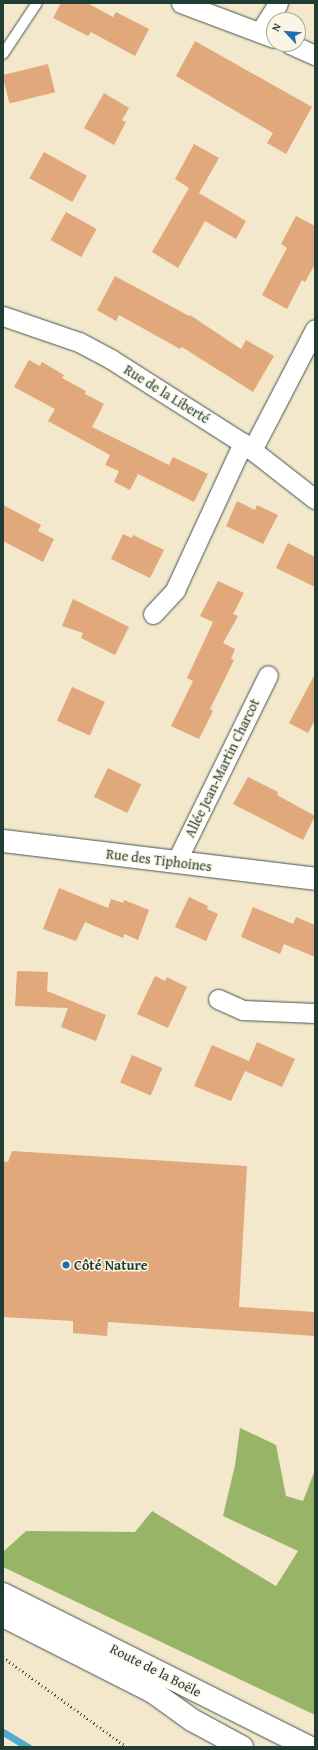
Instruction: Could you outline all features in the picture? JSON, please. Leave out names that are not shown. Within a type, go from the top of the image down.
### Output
[{"type":"main road","name":"Rue des Tiphoines","points":[[3,841],[315,879]]},
{"type":"main road","name":"Route de la Boële","points":[[3,1594],[310,1747]]},
{"type":"main road","name":"Route de la Boële","points":[[3,1616],[153,1692],[192,1720],[242,1747]]},
{"type":"street","points":[[181,3],[266,35]]},
{"type":"street","name":"Rue de la Liberté","points":[[3,316],[79,342],[137,375],[248,446],[315,499]]},
{"type":"street","points":[[153,614],[175,590],[248,446],[315,329]]},
{"type":"street","name":"Allée Jean-Martin Charcot","points":[[176,862],[268,675]]},
{"type":"street","points":[[218,999],[243,1010],[315,1013]]},
{"type":"lane","points":[[3,54],[37,3]]},
{"type":"path","points":[[3,1657],[127,1747]]},
{"type":"green space","points":[[240,1428],[276,1445],[286,1496],[303,1501],[315,1470],[315,1715],[3,1567],[3,1552],[26,1531],[135,1532],[152,1511],[276,1586],[298,1551],[223,1516],[235,1465]]},
{"type":"building","points":[[61,3],[87,3],[113,17],[116,12],[149,29],[135,56],[91,32],[88,36],[53,18]]},
{"type":"building","points":[[195,41],[312,107],[286,154],[267,143],[273,133],[176,76]]},
{"type":"building","points":[[48,64],[55,92],[9,104],[3,75]]},
{"type":"building","points":[[104,93],[129,108],[122,120],[126,122],[114,145],[84,128]]},
{"type":"building","points":[[194,144],[219,158],[199,193],[246,221],[236,239],[205,221],[178,268],[152,252],[189,188],[175,179]]},
{"type":"building","points":[[44,152],[87,176],[72,202],[29,178]]},
{"type":"building","points":[[66,212],[97,229],[81,257],[50,240]]},
{"type":"building","points":[[296,216],[315,226],[315,264],[305,282],[302,280],[287,309],[262,295],[287,248],[281,244]]},
{"type":"building","points":[[115,276],[189,316],[190,315],[241,349],[246,340],[274,356],[253,392],[182,347],[180,349],[119,315],[116,321],[97,310]]},
{"type":"building","points":[[29,360],[40,366],[42,362],[64,375],[62,378],[86,391],[85,394],[104,404],[92,427],[169,465],[173,457],[208,474],[194,502],[138,474],[130,490],[114,482],[119,471],[105,465],[110,455],[48,421],[55,409],[14,387]]},
{"type":"building","points":[[237,501],[255,510],[257,505],[278,515],[263,544],[226,526]]},
{"type":"building","points":[[3,505],[41,525],[38,531],[54,539],[43,562],[3,541]]},
{"type":"building","points":[[123,534],[132,538],[133,535],[164,550],[150,578],[111,559]]},
{"type":"building","points":[[288,543],[315,557],[315,587],[276,568]]},
{"type":"building","points":[[218,581],[244,593],[233,614],[238,616],[223,643],[235,649],[231,659],[234,660],[210,709],[213,711],[199,739],[171,726],[193,681],[187,678],[213,622],[200,616]]},
{"type":"building","points":[[73,599],[129,627],[115,655],[81,638],[83,633],[62,626]]},
{"type":"building","points":[[315,674],[315,720],[308,733],[289,723]]},
{"type":"building","points":[[72,687],[105,702],[90,735],[57,721]]},
{"type":"building","points":[[108,768],[141,784],[127,813],[94,797]]},
{"type":"building","points":[[248,777],[278,792],[277,795],[315,816],[303,840],[233,804]]},
{"type":"building","points":[[59,888],[108,908],[111,899],[123,903],[124,900],[149,910],[138,940],[124,934],[123,938],[85,922],[76,941],[43,929]]},
{"type":"building","points":[[189,897],[208,906],[207,909],[218,914],[206,941],[175,927]]},
{"type":"building","points":[[253,907],[293,924],[296,917],[315,925],[315,957],[284,944],[280,954],[241,937]]},
{"type":"building","points":[[17,971],[48,972],[47,991],[106,1015],[96,1041],[61,1027],[68,1008],[15,1006]]},
{"type":"building","points":[[155,976],[165,981],[167,977],[187,987],[168,1028],[137,1014]]},
{"type":"building","points":[[257,1042],[295,1059],[282,1087],[245,1071],[231,1101],[194,1086],[212,1045],[249,1061]]},
{"type":"building","points":[[132,1055],[162,1068],[151,1096],[120,1083]]},
{"type":"building","name":"Côté Nature","points":[[12,1151],[247,1166],[239,1307],[315,1312],[315,1336],[108,1322],[107,1336],[73,1333],[73,1321],[3,1317],[3,1161],[8,1162]]},
{"type":"waterway","points":[[3,1732],[28,1747]]},
{"type":"place","name":"Côté Nature","points":[[66,1265]]}]
